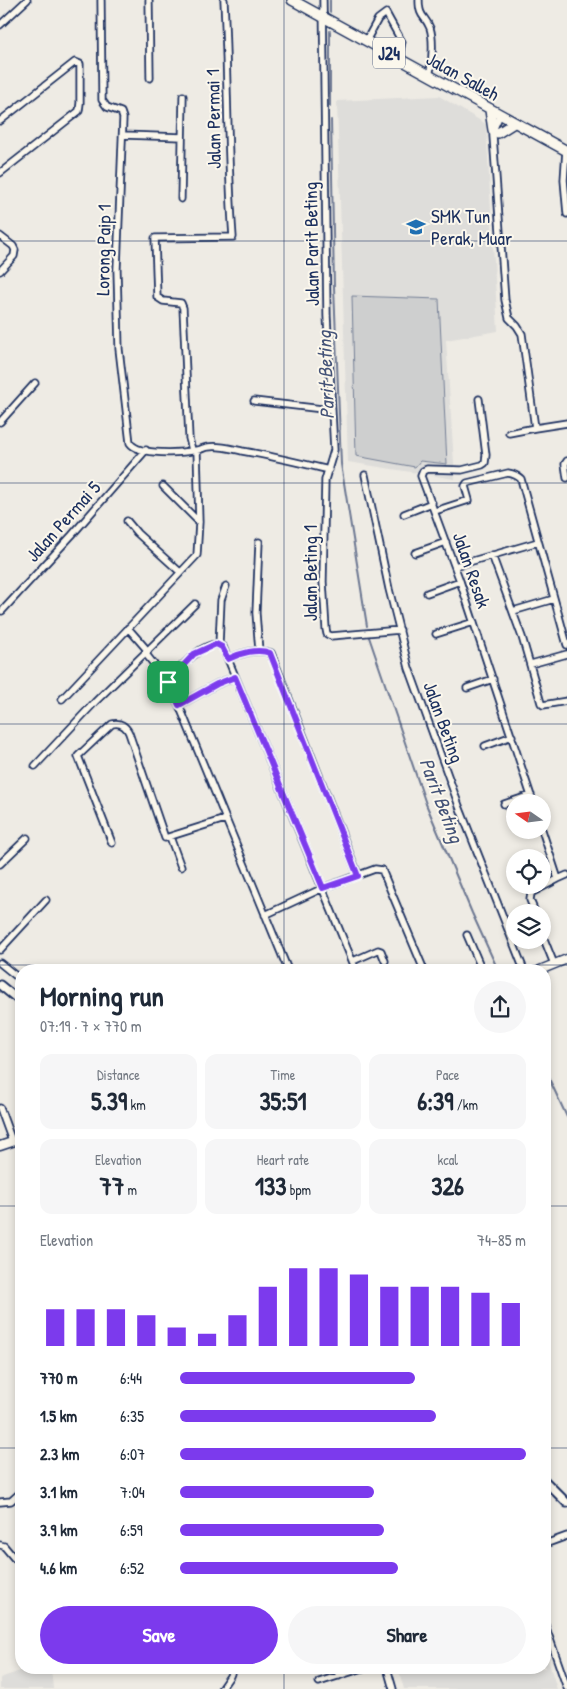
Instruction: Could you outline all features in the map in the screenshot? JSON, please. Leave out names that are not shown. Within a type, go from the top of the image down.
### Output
[{"type":"main road","name":"Jalan Salleh","points":[[292,0],[566,150]]},
{"type":"main road","points":[[490,110],[495,135],[514,123]]},
{"type":"main road","points":[[551,965],[567,959]]},
{"type":"main road","points":[[0,1146],[15,1140]]},
{"type":"street","points":[[0,25],[27,0]]},
{"type":"street","name":"Lorong Paip 1","points":[[101,0],[102,100],[107,107],[123,114],[117,269],[120,349],[130,443],[133,447],[146,450]]},
{"type":"street","points":[[149,0],[150,78]]},
{"type":"street","name":"Jalan Permai 1","points":[[195,450],[189,438],[183,308],[181,303],[163,301],[156,296],[155,238],[233,237],[230,204],[224,0]]},
{"type":"street","name":"Jalan Parit Beting","points":[[323,0],[327,316],[334,450],[330,470]]},
{"type":"street","points":[[419,0],[420,14],[431,33],[432,64],[429,76]]},
{"type":"street","points":[[366,41],[378,19],[386,13],[402,42],[398,58]]},
{"type":"street","points":[[0,121],[77,62],[80,64],[79,111],[0,173]]},
{"type":"street","points":[[180,199],[183,96]]},
{"type":"street","points":[[502,116],[495,135],[499,229],[505,300],[509,318],[522,334],[535,428]]},
{"type":"street","points":[[123,135],[182,137]]},
{"type":"street","points":[[566,150],[567,214]]},
{"type":"street","points":[[0,236],[13,246],[15,250],[14,256],[0,271]]},
{"type":"street","points":[[0,422],[36,383]]},
{"type":"street","name":"Jalan Resak","points":[[479,399],[486,455],[485,463],[462,470],[430,469],[423,471],[422,476],[494,679],[531,794]]},
{"type":"street","points":[[254,401],[331,410]]},
{"type":"street","points":[[509,433],[567,423]]},
{"type":"street","points":[[146,450],[163,453],[223,447],[330,470]]},
{"type":"street","name":"Jalan Permai 5","points":[[2,611],[72,535],[146,450]]},
{"type":"street","points":[[62,699],[196,557],[198,553],[198,522],[195,450]]},
{"type":"street","points":[[567,460],[564,464],[567,478]]},
{"type":"street","name":"Jalan Beting 1","points":[[330,470],[325,480],[323,582],[326,633],[330,636],[400,630]]},
{"type":"street","points":[[435,512],[469,500],[465,486],[467,483],[508,473],[514,474],[521,479],[554,599],[564,626],[567,645]]},
{"type":"street","name":"Jalan Beting","points":[[365,475],[389,589],[409,668],[482,865],[522,964]]},
{"type":"street","points":[[163,486],[198,522]]},
{"type":"street","points":[[404,514],[432,504]]},
{"type":"street","points":[[127,520],[137,533],[180,572]]},
{"type":"street","points":[[259,542],[256,613],[259,651]]},
{"type":"street","points":[[414,553],[446,542]]},
{"type":"street","points":[[455,566],[538,542]]},
{"type":"street","points":[[492,555],[513,611],[543,705],[567,701]]},
{"type":"street","points":[[427,592],[460,581]]},
{"type":"street","points":[[226,586],[221,600],[219,644],[228,659],[354,964]]},
{"type":"street","points":[[513,611],[554,599]]},
{"type":"street","points":[[35,766],[95,702],[195,604]]},
{"type":"street","points":[[436,634],[474,622]]},
{"type":"street","points":[[128,628],[168,682],[179,705],[286,964]]},
{"type":"street","points":[[168,682],[194,654],[219,644]]},
{"type":"street","points":[[228,659],[239,654],[259,651],[270,653],[358,876]]},
{"type":"street","points":[[530,664],[567,654]]},
{"type":"street","points":[[179,705],[217,684],[235,677]]},
{"type":"street","points":[[467,688],[494,679]]},
{"type":"street","points":[[112,843],[78,756],[112,724],[120,724],[127,728],[181,867]]},
{"type":"street","points":[[485,746],[512,736]]},
{"type":"street","points":[[168,837],[225,820]]},
{"type":"street","points":[[0,864],[27,838]]},
{"type":"street","points":[[545,839],[558,879]]},
{"type":"street","points":[[265,914],[323,888],[378,868],[384,871],[422,964]]},
{"type":"street","points":[[531,904],[531,893],[567,875]]},
{"type":"street","points":[[0,950],[46,900]]},
{"type":"street","points":[[467,935],[479,964]]},
{"type":"street","points":[[548,949],[554,964]]},
{"type":"street","points":[[353,961],[376,950],[381,952],[385,961]]},
{"type":"street","points":[[0,963],[15,975]]},
{"type":"street","points":[[0,985],[15,997]]},
{"type":"street","points":[[0,1108],[12,1141]]},
{"type":"street","points":[[551,1488],[567,1503]]},
{"type":"street","points":[[0,1502],[11,1501],[15,1497]]},
{"type":"street","points":[[551,1542],[567,1536]]},
{"type":"street","points":[[0,1545],[4,1546],[15,1558]]},
{"type":"street","points":[[551,1642],[567,1688]]},
{"type":"street","points":[[221,1689],[230,1674]]},
{"type":"street","points":[[319,1682],[344,1674]]},
{"type":"street","points":[[389,1674],[393,1689]]},
{"type":"shaded area","name":"SMK Tun Perak, Muar","points":[[439,96],[486,124],[498,331],[446,340],[455,479],[348,462],[337,101]]},
{"type":"shaded area","points":[[352,296],[439,299],[447,464],[420,461],[415,467],[356,456]]},
{"type":"shaded area","points":[[551,1670],[557,1689],[404,1689],[400,1674],[551,1674]]},
{"type":"shaded area","points":[[15,1673],[52,1674],[53,1689],[0,1689],[0,1678]]},
{"type":"waterway","name":"Parit Beting","points":[[330,0],[330,12]]},
{"type":"waterway","name":"Parit Beting","points":[[330,31],[330,106]]},
{"type":"waterway","name":"Parit Beting","points":[[331,120],[334,287],[341,464],[367,626]]},
{"type":"waterway","name":"Parit Beting","points":[[369,637],[426,804],[495,964]]},
{"type":"waterway","name":"Parit Beting","points":[[551,1083],[567,1117]]},
{"type":"place","name":"SMK Tun Perak, Muar","points":[[416,227]]},
{"type":"route","points":[[216,644],[221,645],[228,659],[242,653],[266,651],[270,653],[358,876],[323,888],[235,677],[206,689],[179,705],[168,682],[194,654],[216,644]]}]
